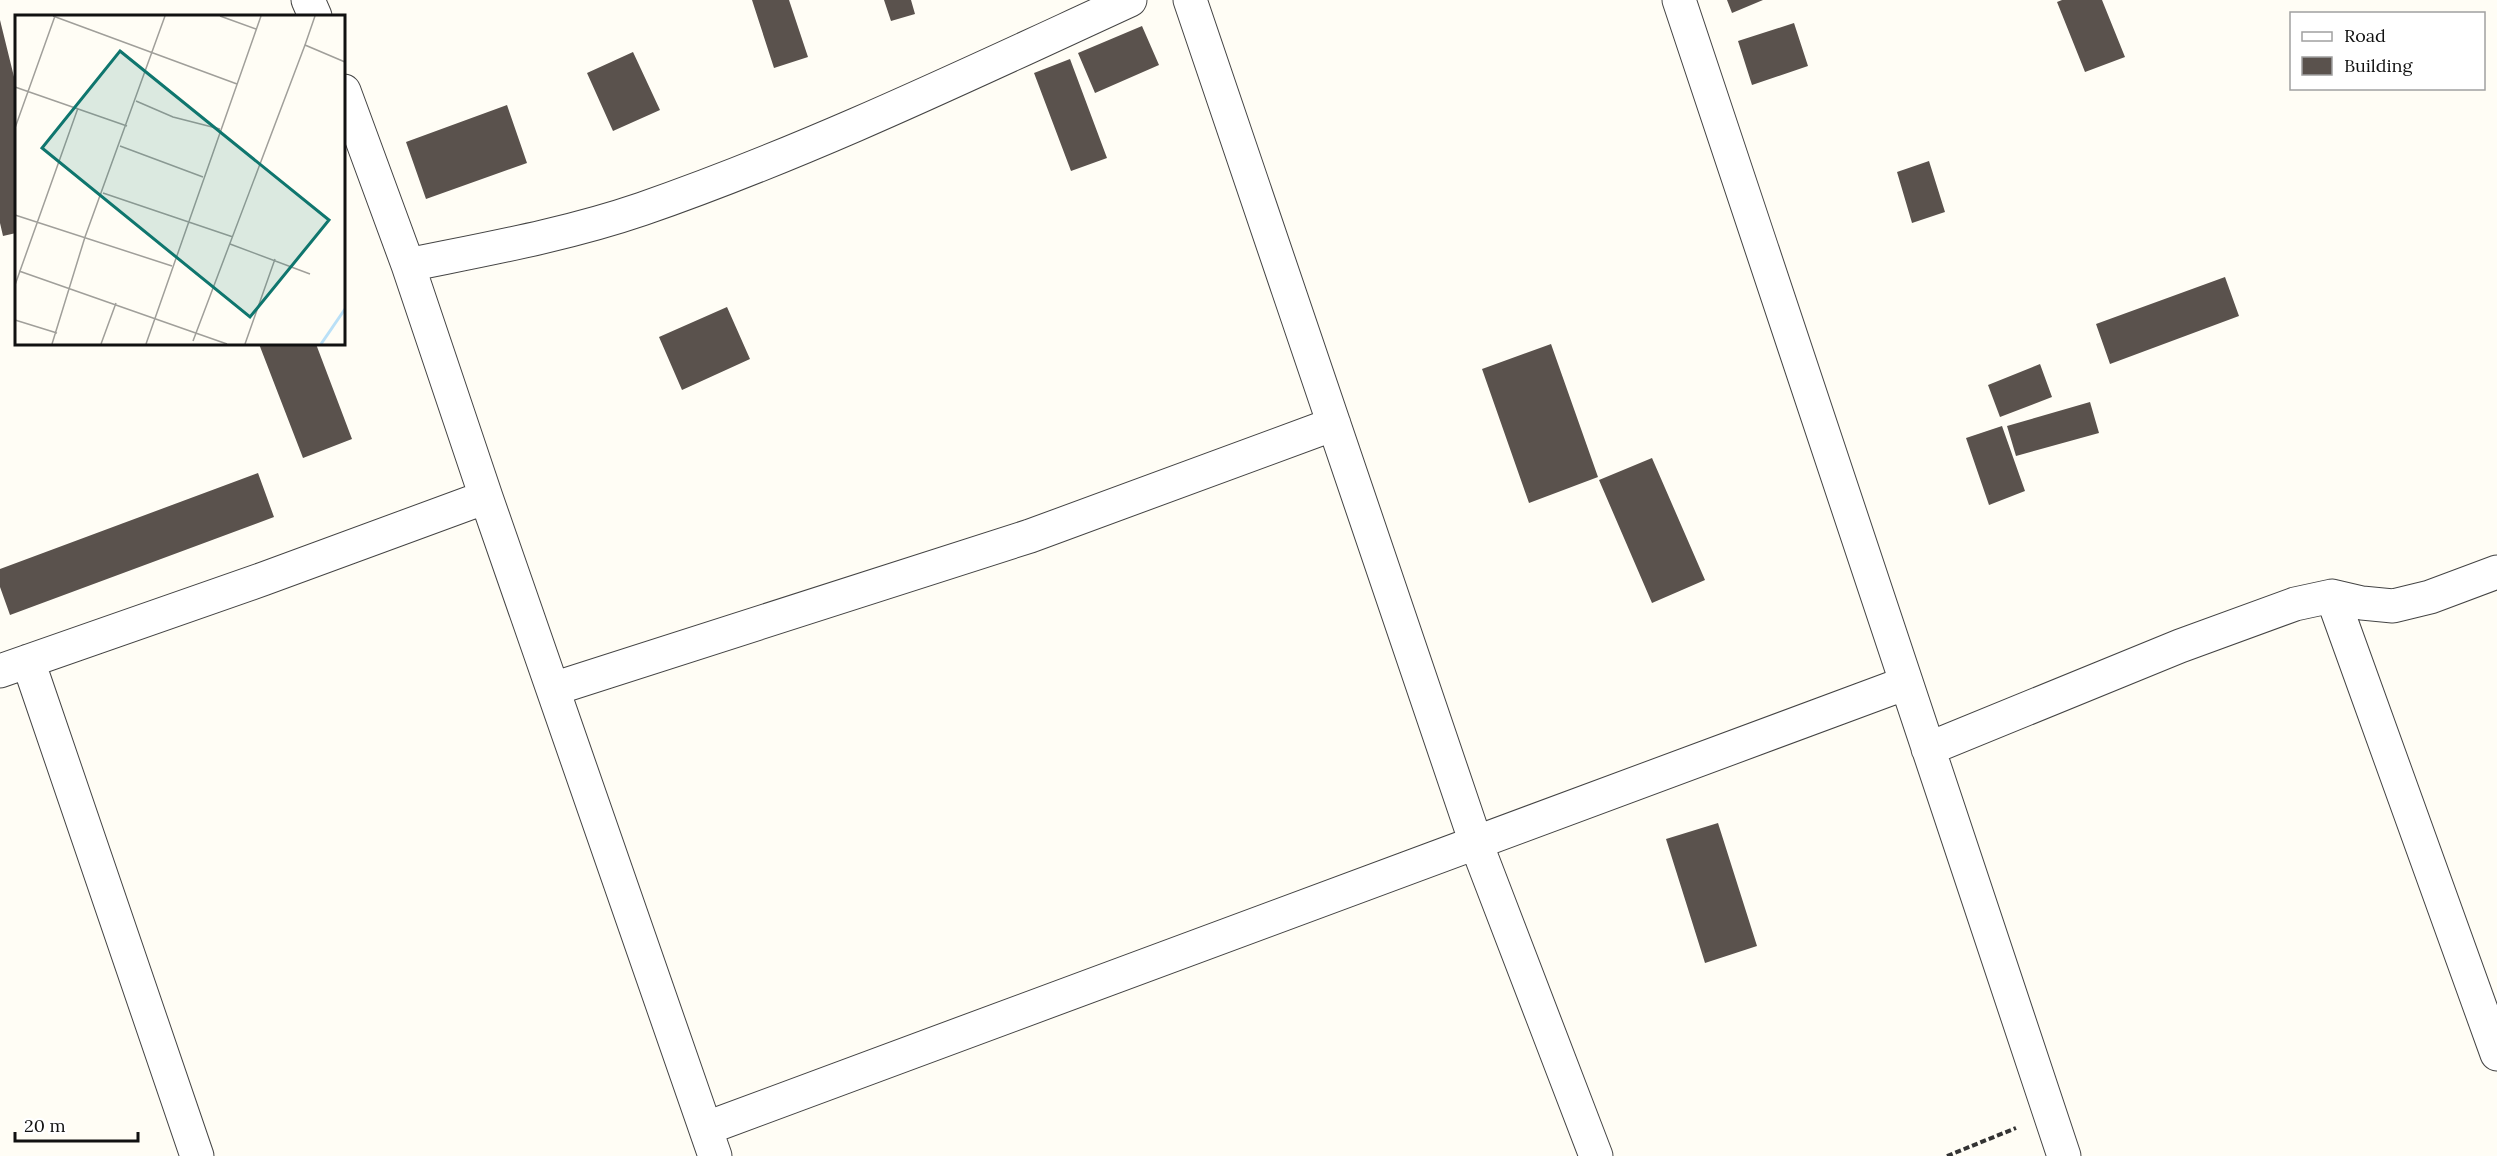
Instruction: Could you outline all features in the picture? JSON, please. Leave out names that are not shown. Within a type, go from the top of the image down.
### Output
[{"type":"street","points":[[308,0],[315,15]]},
{"type":"street","points":[[408,265],[520,242],[639,210],[761,165],[894,110],[1130,0]]},
{"type":"street","points":[[1190,0],[1476,843],[1596,1156]]},
{"type":"street","points":[[1679,0],[2064,1156]]},
{"type":"street","points":[[345,94],[408,265],[486,497],[711,1142],[1476,843],[1906,683]]},
{"type":"street","points":[[553,689],[1030,536],[1334,423]]},
{"type":"street","points":[[197,1156],[14,666],[263,579],[486,497]]},
{"type":"street","points":[[1928,749],[2180,646],[2295,604],[2332,596],[2362,603],[2393,606],[2430,597],[2497,572]]},
{"type":"street","points":[[2332,596],[2497,1054]]},
{"type":"path","points":[[1947,1156],[2050,1114]]},
{"type":"building","points":[[752,0],[789,0],[808,57],[774,68]]},
{"type":"building","points":[[884,0],[911,0],[915,14],[891,21]]},
{"type":"building","points":[[1727,0],[1763,0],[1732,13]]},
{"type":"building","points":[[2102,0],[2125,57],[2085,72],[2057,2]]},
{"type":"building","points":[[0,20],[15,81],[15,233],[3,236],[0,223]]},
{"type":"building","points":[[1794,23],[1808,66],[1752,85],[1738,41]]},
{"type":"building","points":[[1142,26],[1159,65],[1095,93],[1078,53]]},
{"type":"building","points":[[633,52],[660,110],[613,131],[587,73]]},
{"type":"building","points":[[1070,59],[1107,158],[1071,171],[1034,73]]},
{"type":"building","points":[[507,105],[527,163],[426,199],[406,142]]},
{"type":"building","points":[[1929,161],[1945,212],[1912,223],[1897,172]]},
{"type":"building","points":[[2225,277],[2239,316],[2110,364],[2096,324]]},
{"type":"building","points":[[727,307],[750,359],[682,390],[659,337]]},
{"type":"building","points":[[1551,344],[1598,477],[1529,503],[1482,369]]},
{"type":"building","points":[[259,345],[316,345],[352,439],[303,458]]},
{"type":"building","points":[[2040,364],[2052,397],[2000,417],[1988,385]]},
{"type":"building","points":[[2090,402],[2099,433],[2016,456],[2007,426]]},
{"type":"building","points":[[2002,426],[2025,491],[1989,505],[1966,438]]},
{"type":"building","points":[[1652,458],[1705,580],[1652,603],[1599,480]]},
{"type":"building","points":[[258,473],[274,517],[10,615],[0,587],[0,569]]},
{"type":"building","points":[[1718,823],[1757,946],[1705,963],[1666,839]]}]
